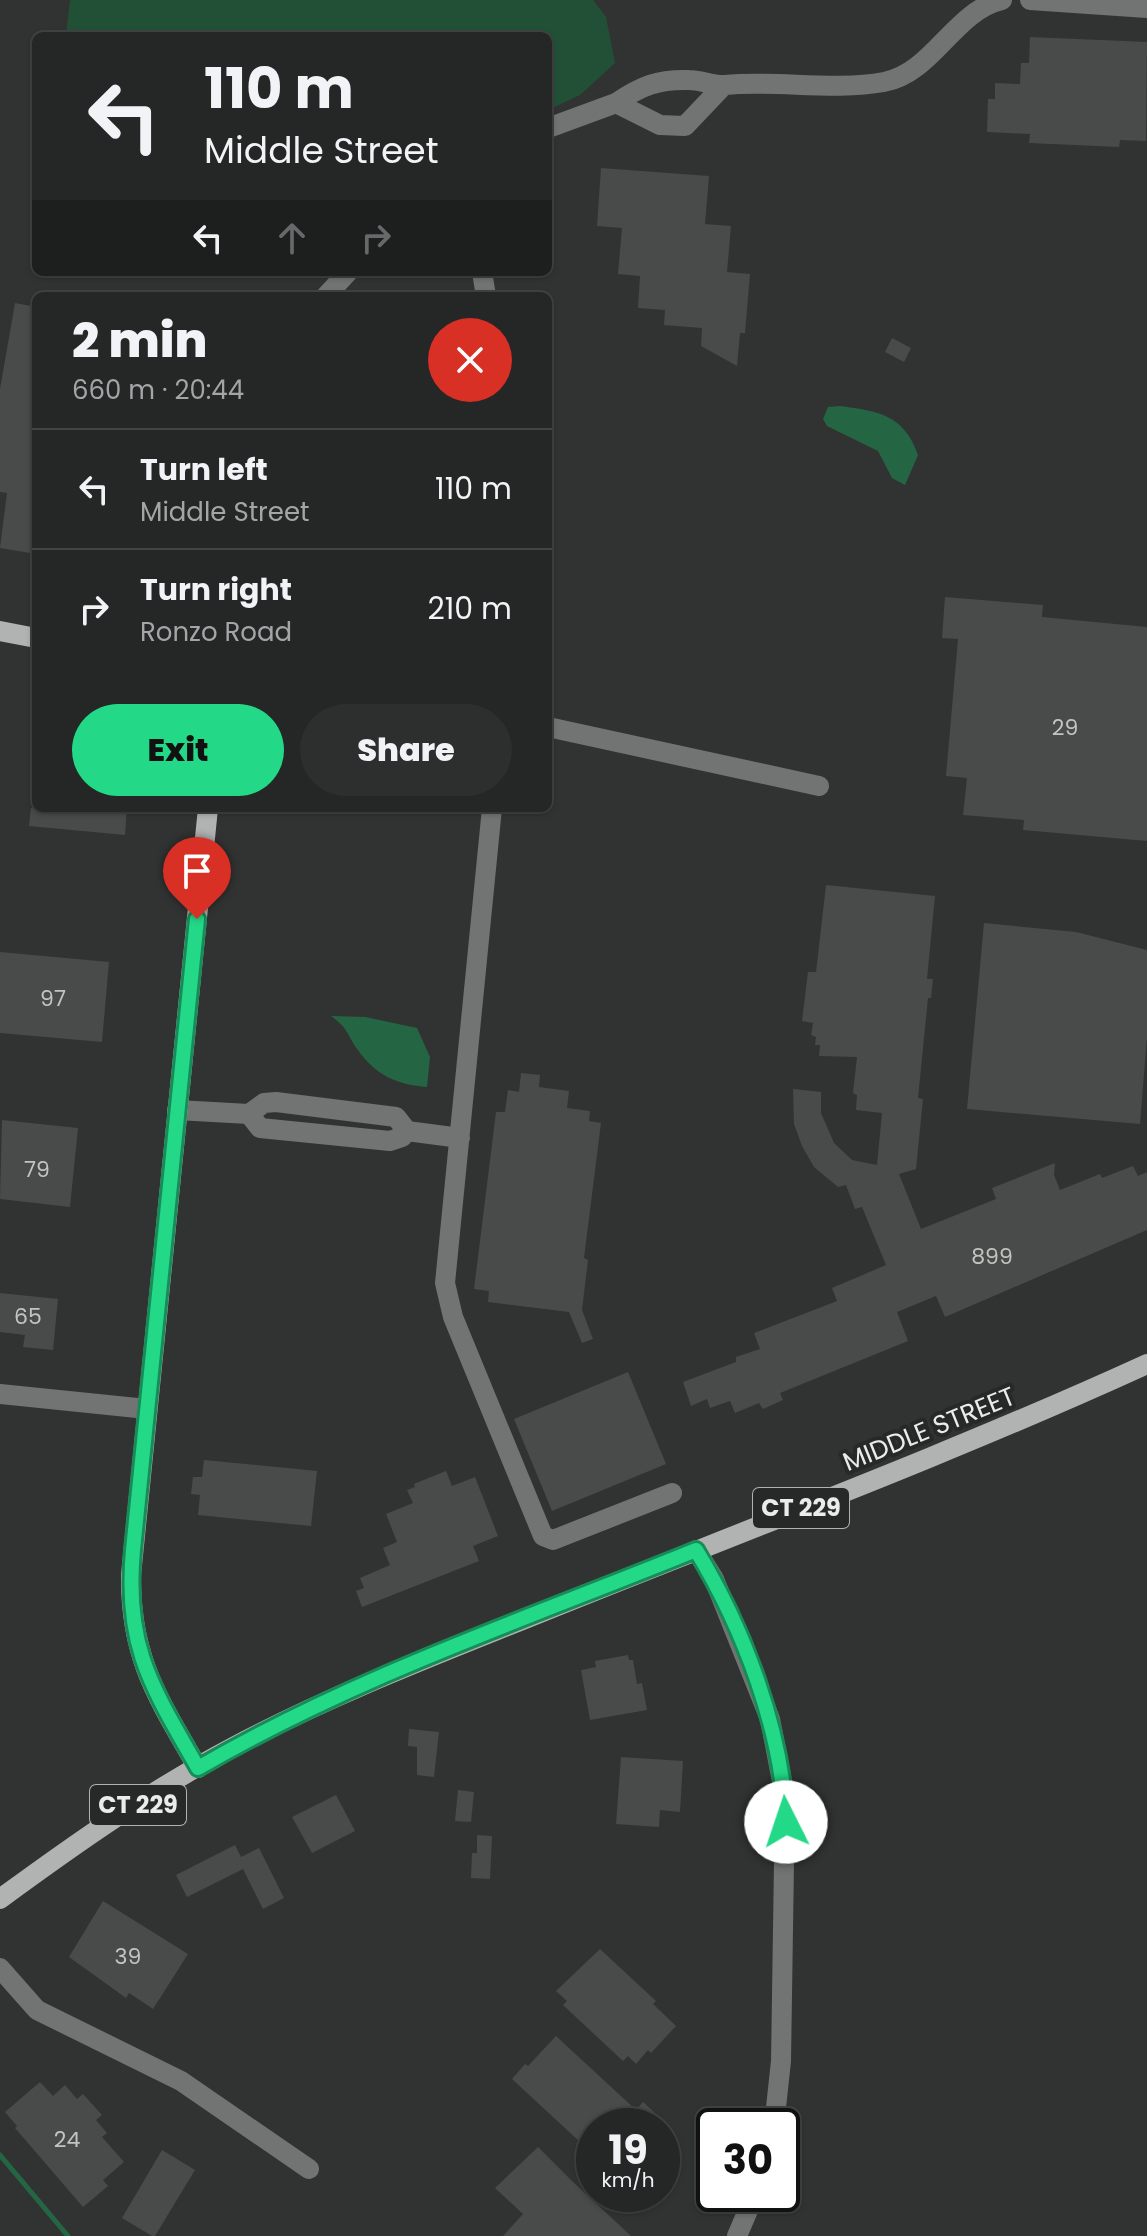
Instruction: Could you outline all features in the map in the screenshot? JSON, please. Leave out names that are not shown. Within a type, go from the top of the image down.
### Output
[{"type":"main road","points":[[0,631],[32,637]]},
{"type":"main road","points":[[198,1768],[154,1689],[134,1634],[131,1575],[208,812]]},
{"type":"main road","name":"MIDDLE STREET","points":[[0,1899],[57,1858],[198,1768],[269,1729],[360,1687],[986,1435],[1147,1364]]},
{"type":"street","points":[[552,127],[616,103],[641,86],[659,82],[690,80],[723,86],[867,84],[899,78],[915,68],[976,12],[1002,0]]},
{"type":"street","points":[[1030,0],[1147,8]]},
{"type":"street","points":[[616,103],[660,125],[685,126],[723,86]]},
{"type":"street","points":[[330,292],[344,276]]},
{"type":"street","points":[[552,728],[819,786]]},
{"type":"street","points":[[492,812],[445,1283],[453,1317],[543,1536],[553,1540],[672,1493]]},
{"type":"street","points":[[177,1110],[249,1114],[260,1128],[319,1135],[390,1141],[402,1137],[407,1131],[460,1138]]},
{"type":"street","points":[[0,1394],[147,1409]]},
{"type":"street","points":[[696,1550],[714,1579],[758,1685],[779,1756],[785,1797],[781,2061],[776,2108]]},
{"type":"street","points":[[0,1968],[37,2010],[181,2081],[309,2169]]},
{"type":"street","points":[[737,2236],[747,2212]]},
{"type":"shaded area","points":[[70,0],[593,0],[606,17],[615,63],[580,95],[552,108],[552,32],[66,32]]},
{"type":"shaded area","points":[[840,406],[878,413],[905,431],[918,455],[905,485],[892,478],[878,451],[827,426],[823,419],[828,407]]},
{"type":"shaded area","points":[[331,1016],[365,1017],[417,1028],[430,1057],[427,1087],[406,1084],[380,1072],[365,1059],[345,1029]]},
{"type":"building","points":[[1030,37],[1147,42],[1146,141],[1120,140],[1119,147],[1029,143],[1030,134],[987,132],[988,99],[995,99],[995,83],[1020,84],[1021,63],[1029,63]]},
{"type":"building","points":[[601,168],[709,176],[705,224],[731,226],[727,272],[750,274],[745,333],[740,333],[737,366],[701,346],[702,328],[664,325],[665,310],[638,308],[640,276],[618,274],[622,228],[597,226]]},
{"type":"building","points":[[15,303],[32,306],[32,553],[0,548],[7,493],[0,492],[0,389]]},
{"type":"building","points":[[892,338],[911,348],[904,362],[885,352]]},
{"type":"building","points":[[945,597],[1043,605],[1042,617],[1147,627],[1147,841],[1023,830],[1024,820],[963,815],[967,778],[946,776],[958,639],[942,638]]},
{"type":"building","points":[[31,808],[32,812],[127,812],[125,835],[29,826]]},
{"type":"building","points":[[826,885],[935,896],[927,979],[933,979],[931,998],[928,998],[918,1098],[923,1099],[916,1169],[899,1174],[921,1229],[996,1199],[992,1188],[1055,1163],[1054,1175],[1060,1190],[1100,1174],[1102,1178],[1133,1166],[1138,1176],[1147,1172],[1147,1230],[945,1317],[936,1296],[897,1312],[908,1341],[780,1393],[783,1400],[763,1409],[759,1403],[735,1413],[730,1401],[710,1408],[707,1399],[691,1406],[683,1382],[736,1362],[736,1357],[760,1349],[754,1333],[837,1301],[832,1288],[886,1265],[862,1207],[855,1209],[846,1185],[838,1187],[814,1167],[794,1124],[793,1089],[821,1092],[821,1113],[834,1143],[852,1160],[877,1165],[882,1113],[856,1110],[857,1095],[853,1093],[857,1057],[819,1056],[820,1045],[815,1045],[816,1037],[811,1035],[813,1023],[802,1021],[808,972],[816,972]]},
{"type":"building","points":[[984,923],[1076,932],[1147,950],[1147,1037],[1140,1124],[967,1109]]},
{"type":"building","points":[[0,952],[109,962],[102,1042],[0,1033]]},
{"type":"building","points":[[521,1073],[540,1075],[539,1087],[569,1091],[567,1108],[590,1111],[589,1121],[601,1123],[584,1258],[588,1260],[582,1310],[593,1339],[582,1343],[569,1312],[488,1302],[489,1291],[474,1289],[496,1112],[505,1112],[508,1090],[519,1092]]},
{"type":"building","points":[[2,1120],[78,1128],[70,1207],[0,1199]]},
{"type":"building","points":[[0,1293],[58,1299],[53,1350],[23,1347],[25,1335],[0,1332]]},
{"type":"building","points":[[628,1372],[666,1464],[552,1511],[514,1419]]},
{"type":"building","points":[[204,1460],[317,1471],[311,1526],[198,1515],[200,1495],[191,1494],[193,1477],[202,1477]]},
{"type":"building","points":[[446,1471],[452,1486],[475,1477],[498,1536],[473,1546],[479,1561],[362,1607],[356,1591],[364,1588],[360,1578],[390,1565],[383,1548],[397,1542],[386,1514],[413,1503],[407,1490],[415,1487],[414,1484]]},
{"type":"building","points":[[628,1655],[629,1660],[633,1660],[637,1684],[642,1683],[647,1710],[590,1720],[581,1670],[596,1667],[595,1661]]},
{"type":"building","points":[[409,1729],[439,1732],[434,1777],[417,1775],[417,1747],[408,1746]]},
{"type":"building","points":[[621,1757],[683,1761],[680,1812],[660,1810],[659,1827],[616,1824]]},
{"type":"building","points":[[458,1790],[474,1792],[471,1822],[455,1821]]},
{"type":"building","points":[[336,1795],[355,1831],[312,1853],[292,1817]]},
{"type":"building","points":[[477,1835],[492,1836],[490,1879],[471,1878],[472,1853],[477,1853]]},
{"type":"building","points":[[235,1845],[241,1857],[259,1848],[284,1898],[263,1909],[243,1869],[187,1897],[176,1875]]},
{"type":"building","points":[[103,1901],[188,1954],[153,2009],[129,1993],[126,1998],[69,1957]]},
{"type":"building","points":[[600,1949],[656,2001],[653,2004],[676,2026],[636,2064],[628,2056],[623,2061],[563,2005],[567,2001],[556,1991]]},
{"type":"building","points":[[556,2036],[634,2108],[576,2108],[576,2138],[512,2079],[525,2064],[528,2066]]},
{"type":"building","points":[[40,2082],[53,2096],[65,2085],[77,2099],[83,2094],[102,2115],[96,2120],[107,2133],[102,2137],[124,2162],[103,2180],[108,2186],[83,2207],[15,2128],[17,2126],[5,2112]]},
{"type":"building","points":[[538,2147],[576,2185],[576,2212],[605,2212],[631,2236],[503,2236],[523,2214],[495,2188]]},
{"type":"building","points":[[162,2150],[195,2170],[155,2236],[152,2236],[122,2218]]},
{"type":"waterway","points":[[0,2155],[68,2236]]},
{"type":"route","points":[[197,919],[133,1550],[131,1605],[141,1660],[198,1768],[269,1729],[360,1687],[696,1550],[714,1579],[770,1719],[779,1756],[786,1822]]}]
